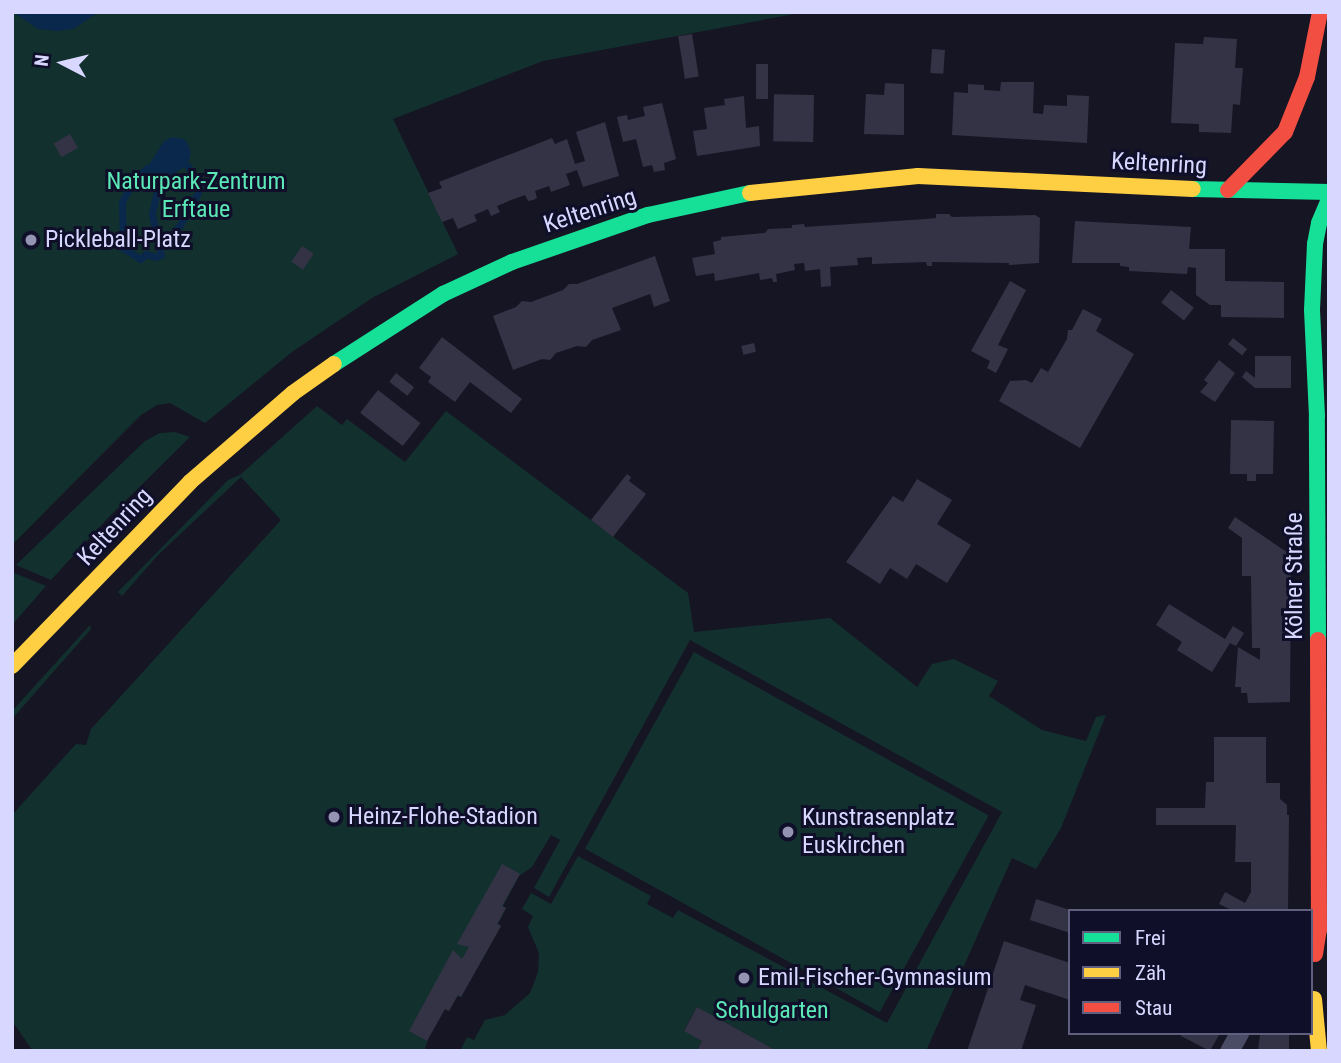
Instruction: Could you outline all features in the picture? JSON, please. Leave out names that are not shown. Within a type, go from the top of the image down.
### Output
[{"type":"main road","points":[[1228,190],[1286,132],[1303,89],[1320,12]]},
{"type":"main road","name":"Keltenring","points":[[12,666],[190,482],[257,422],[330,366],[391,326],[443,294],[512,262],[648,215],[729,197],[798,186],[918,176],[954,176],[1228,190],[1329,192]]},
{"type":"main road","name":"Kölner Straße","points":[[1318,954],[1316,382],[1312,310],[1315,244],[1319,223],[1329,200]]},
{"type":"main road","points":[[1318,999],[1319,1051]]},
{"type":"street","points":[[1229,1051],[1238,1035]]},
{"type":"green space","name":"Naturpark-Zentrum Erftaue","points":[[12,12],[805,12],[543,61],[393,119],[458,254],[372,298],[292,352],[205,423],[170,403],[157,405],[141,415],[12,545]]},
{"type":"green space","name":"Schulgarten","points":[[317,406],[342,425],[347,419],[405,462],[446,411],[688,593],[694,632],[830,618],[917,687],[932,664],[954,659],[998,681],[989,696],[1042,730],[1086,741],[1096,717],[1106,715],[1061,828],[1036,869],[1012,858],[926,1051],[777,1051],[697,1007],[684,1030],[702,1041],[697,1051],[460,1051],[467,1037],[474,1040],[485,1020],[505,1015],[530,993],[538,972],[539,953],[528,927],[533,916],[522,909],[531,893],[551,904],[578,856],[651,896],[647,904],[673,918],[678,910],[887,1023],[1002,812],[690,640],[549,897],[534,888],[560,840],[551,835],[532,867],[519,876],[503,906],[506,908],[498,924],[501,926],[461,997],[457,996],[449,1011],[445,1009],[441,1015],[428,1039],[425,1049],[427,1051],[33,1051],[12,1021],[12,815],[76,744],[86,745],[91,729],[281,520],[241,477],[158,555],[122,596],[118,592],[228,480],[240,475]]},
{"type":"green space","points":[[175,432],[190,437],[109,517],[51,580],[16,565],[145,441],[160,433]]},
{"type":"green space","points":[[12,572],[46,586],[12,625]]},
{"type":"green space","points":[[90,625],[91,629],[12,719],[12,711]]},
{"type":"green space","name":"Kunstrasenplatz Euskirchen","points":[[694,652],[989,815],[880,1012],[585,849]]},
{"type":"water","points":[[13,12],[99,12],[73,29],[57,31],[38,29]]},
{"type":"water","points":[[173,137],[184,139],[188,144],[191,154],[187,165],[172,175],[154,179],[147,168],[164,141]]},
{"type":"building","points":[[692,34],[699,76],[685,79],[678,36]]},
{"type":"building","points":[[1204,37],[1237,39],[1235,68],[1243,68],[1240,105],[1233,104],[1231,133],[1199,132],[1199,124],[1171,123],[1175,43],[1203,44]]},
{"type":"building","points":[[932,49],[945,50],[943,74],[930,73]]},
{"type":"building","points":[[756,64],[768,64],[768,99],[756,99]]},
{"type":"building","points":[[1001,82],[1034,82],[1033,113],[1043,114],[1044,105],[1067,106],[1067,95],[1089,96],[1087,143],[952,135],[954,92],[968,93],[968,84],[984,85],[984,90],[1000,91]]},
{"type":"building","points":[[885,83],[904,84],[904,135],[864,134],[866,94],[884,95]]},
{"type":"building","points":[[774,94],[814,95],[813,142],[773,141]]},
{"type":"building","points":[[744,96],[746,128],[759,126],[760,146],[697,156],[693,131],[707,129],[704,108],[725,105],[724,99]]},
{"type":"building","points":[[662,103],[676,159],[664,163],[665,170],[654,172],[652,165],[643,167],[636,139],[623,142],[617,117],[627,115],[628,120],[645,116],[643,107]]},
{"type":"building","points":[[605,122],[619,176],[583,187],[577,170],[566,174],[570,185],[551,192],[549,186],[535,191],[537,198],[533,200],[528,201],[525,195],[511,200],[497,206],[500,212],[491,216],[488,209],[474,215],[477,221],[458,229],[453,218],[442,222],[428,193],[442,188],[439,182],[552,138],[555,144],[567,139],[575,164],[585,161],[576,132]]},
{"type":"building","points":[[70,134],[78,148],[62,157],[54,144]]},
{"type":"building","points":[[936,214],[949,214],[952,217],[1035,215],[1040,218],[1039,263],[1009,265],[932,262],[932,266],[927,266],[926,262],[872,264],[872,257],[857,258],[858,265],[830,267],[831,286],[821,287],[820,269],[805,271],[804,263],[794,264],[795,270],[776,274],[777,282],[773,282],[772,278],[760,280],[759,273],[715,281],[714,273],[696,276],[692,258],[715,254],[713,242],[721,240],[721,237],[765,233],[768,229],[792,228],[792,225],[804,224],[805,227],[926,219],[936,218]]},
{"type":"building","points":[[1075,221],[1191,227],[1189,249],[1225,249],[1225,281],[1284,282],[1284,318],[1221,317],[1221,305],[1210,305],[1196,295],[1196,268],[1188,267],[1187,274],[1129,271],[1129,267],[1120,266],[1120,263],[1072,263]]},
{"type":"building","points":[[302,246],[314,254],[303,270],[291,262]]},
{"type":"building","points":[[655,256],[670,301],[654,307],[650,294],[612,308],[621,330],[592,340],[586,347],[577,346],[556,353],[550,360],[542,359],[513,370],[493,316],[516,307],[522,301],[531,302],[563,290],[569,284],[577,284]]},
{"type":"building","points":[[1010,281],[1026,290],[998,345],[1008,349],[996,373],[987,368],[990,361],[971,351]]},
{"type":"building","points":[[1171,290],[1194,308],[1184,320],[1161,303]]},
{"type":"building","points":[[1083,309],[1102,319],[1096,331],[1134,354],[1080,448],[999,401],[1010,381],[1026,380],[1032,383],[1041,368],[1048,372],[1067,339],[1068,330],[1072,330]]},
{"type":"building","points":[[442,337],[522,399],[511,413],[470,382],[455,402],[428,382],[431,377],[419,368]]},
{"type":"building","points":[[1233,338],[1247,349],[1242,355],[1228,344]]},
{"type":"building","points":[[754,343],[756,352],[743,355],[741,346]]},
{"type":"building","points":[[1255,356],[1291,356],[1291,388],[1255,388],[1242,377],[1246,371],[1255,378]]},
{"type":"building","points":[[1219,360],[1235,373],[1215,402],[1200,392],[1208,383],[1204,380]]},
{"type":"building","points":[[396,373],[414,387],[407,396],[389,382]]},
{"type":"building","points":[[378,390],[421,423],[403,446],[360,413]]},
{"type":"building","points":[[1231,420],[1274,421],[1273,474],[1256,474],[1256,481],[1247,481],[1247,474],[1230,474]]},
{"type":"building","points":[[627,474],[631,477],[629,481],[646,494],[613,537],[591,520]]},
{"type":"building","points":[[917,479],[952,500],[937,524],[971,545],[947,583],[916,564],[907,579],[890,568],[880,584],[846,562],[893,496],[903,502]]},
{"type":"building","points":[[1235,517],[1291,555],[1290,702],[1248,703],[1247,693],[1241,693],[1241,687],[1235,687],[1238,647],[1260,660],[1260,648],[1252,648],[1251,576],[1242,576],[1242,538],[1228,528]]},
{"type":"building","points":[[1169,604],[1225,639],[1233,626],[1244,633],[1236,646],[1230,643],[1212,672],[1177,650],[1182,642],[1156,625]]},
{"type":"building","points":[[1214,737],[1266,737],[1266,783],[1280,783],[1280,799],[1287,805],[1289,815],[1288,909],[1230,909],[1219,904],[1225,892],[1245,903],[1251,892],[1251,862],[1235,862],[1236,825],[1156,825],[1156,808],[1205,808],[1206,782],[1214,782]]},
{"type":"building","points":[[502,864],[520,874],[502,906],[506,908],[497,924],[501,926],[461,997],[458,995],[449,1011],[445,1009],[427,1041],[409,1031],[453,950],[462,959],[469,947],[457,944]]},
{"type":"building","points":[[1036,899],[1068,909],[1068,932],[1030,920]]},
{"type":"building","points":[[1004,941],[1068,962],[1068,999],[1025,985],[1020,1000],[1036,1005],[1021,1051],[967,1051]]},
{"type":"building","points":[[697,1007],[777,1051],[697,1051],[702,1041],[684,1031]]},
{"type":"building","points":[[1181,1035],[1219,1035],[1210,1051]]},
{"type":"building","points":[[1260,1035],[1289,1035],[1289,1051],[1258,1051]]},
{"type":"waterway","points":[[159,243],[163,244],[180,225],[198,193],[195,177],[187,165]]},
{"type":"waterway","points":[[147,168],[134,180],[122,202],[123,248],[140,259],[146,254],[155,257],[161,255],[152,214],[159,180]]},
{"type":"traffic: fast","points":[[1193,189],[1329,192]]},
{"type":"traffic: fast","points":[[334,364],[443,294],[512,262],[648,215],[750,193]]},
{"type":"traffic: fast","points":[[1318,640],[1317,416],[1312,310],[1315,244],[1319,223],[1329,200]]},
{"type":"traffic: slow","points":[[750,193],[918,176],[1193,189]]},
{"type":"traffic: slow","points":[[12,666],[190,482],[293,393],[334,364]]},
{"type":"traffic: slow","points":[[1314,999],[1319,1051]]},
{"type":"traffic: jam","points":[[1228,190],[1285,132],[1307,77],[1320,12]]},
{"type":"traffic: jam","points":[[1315,954],[1319,930],[1318,640]]},
{"type":"place","name":"Pickleball-Platz","points":[[31,240]]},
{"type":"place","name":"Heinz-Flohe-Stadion","points":[[334,817]]},
{"type":"place","name":"Kunstrasenplatz Euskirchen","points":[[788,832]]},
{"type":"place","name":"Emil-Fischer-Gymnasium","points":[[744,978]]}]
